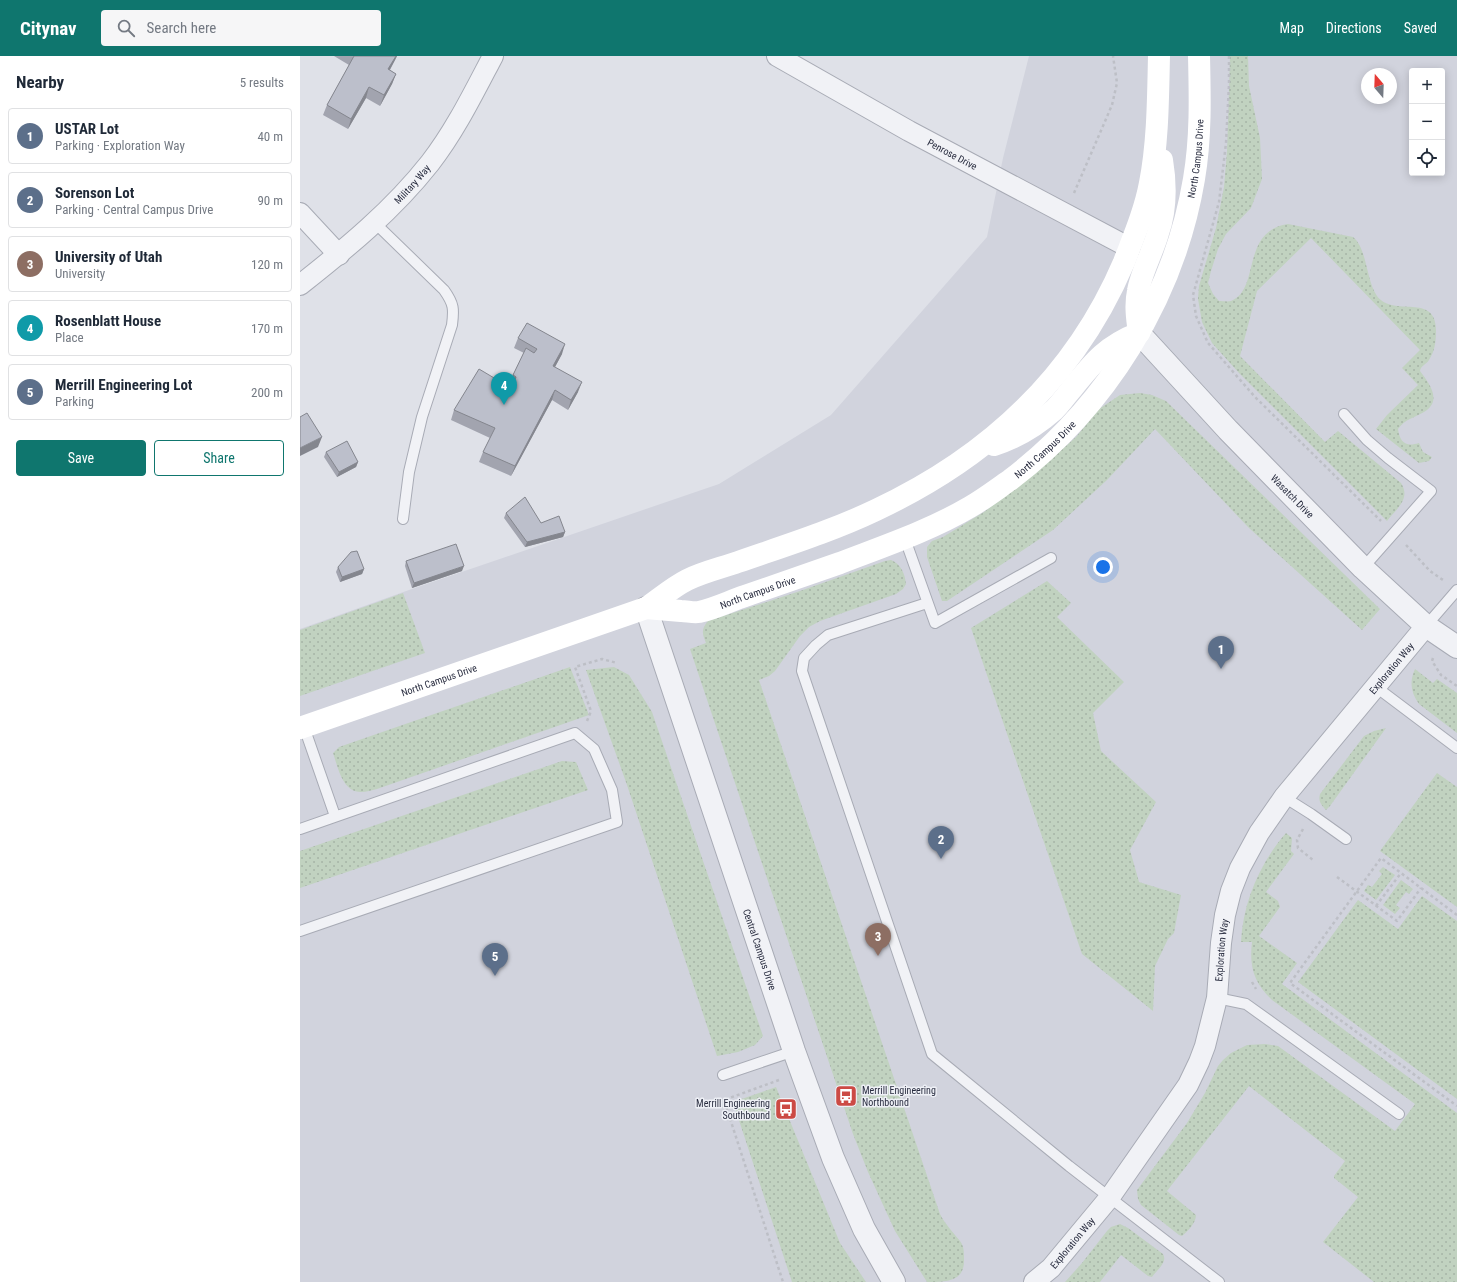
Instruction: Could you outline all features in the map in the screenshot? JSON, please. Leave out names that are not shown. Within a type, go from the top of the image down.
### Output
[{"type":"main road","name":"North Campus Drive","points":[[302,728],[646,608],[687,580],[820,533],[876,510],[915,489],[979,449],[1022,412],[1040,394],[1062,368],[1103,306],[1114,284],[1130,248],[1150,185],[1156,136],[1159,56]]},
{"type":"main road","name":"North Campus Drive","points":[[646,608],[698,612],[827,568],[905,538],[950,519],[972,506],[993,492],[1039,456],[1062,434],[1093,399],[1115,370],[1139,333],[1170,266],[1189,205],[1196,171],[1199,136],[1199,56]]},
{"type":"main road","points":[[979,449],[1010,439],[1040,422],[1055,409],[1104,352],[1115,344],[1139,333],[1136,306],[1138,289],[1159,232],[1165,191],[1164,172],[1156,136]]},
{"type":"street","name":"Military Way","points":[[300,285],[339,255],[393,205],[430,162],[456,123],[493,56]]},
{"type":"street","name":"Penrose Drive","points":[[777,56],[909,131],[1130,248]]},
{"type":"street","points":[[300,212],[339,255]]},
{"type":"street","name":"Wasatch Drive","points":[[1139,333],[1228,430],[1363,568],[1426,626],[1457,647]]},
{"type":"street","name":"Central Campus Drive","points":[[646,608],[794,1051],[836,1165],[864,1229],[894,1282]]},
{"type":"street","name":"Exploration Way","points":[[1034,1282],[1052,1268],[1110,1197],[1188,1085],[1205,1046],[1217,998],[1221,943],[1225,915],[1231,891],[1240,868],[1259,833],[1284,797],[1426,626]]},
{"type":"lane","points":[[374,222],[444,290],[451,300],[454,310],[452,325],[422,417],[409,472],[403,519]]},
{"type":"lane","points":[[1344,414],[1368,440],[1388,458],[1431,491],[1363,568]]},
{"type":"lane","points":[[905,538],[935,624],[1051,558]]},
{"type":"lane","points":[[1426,626],[1457,590]]},
{"type":"lane","points":[[927,602],[828,635],[804,658],[802,671],[932,1054],[1069,1166],[1219,1282]]},
{"type":"lane","points":[[1376,687],[1457,748]]},
{"type":"lane","points":[[302,728],[334,816]]},
{"type":"lane","points":[[300,829],[575,734],[594,749],[612,790],[617,822],[300,931]]},
{"type":"lane","points":[[1284,797],[1311,814],[1346,840]]},
{"type":"lane","points":[[1217,998],[1246,1004],[1399,1114]]},
{"type":"lane","points":[[723,1075],[794,1051]]},
{"type":"path","points":[[1065,213],[1112,105],[1117,83],[1114,56]]},
{"type":"path","points":[[1229,56],[1226,151],[1219,202],[1194,295],[1196,316],[1208,342],[1255,397],[1381,520]]},
{"type":"path","points":[[1410,548],[1430,571]]},
{"type":"path","points":[[580,738],[591,711],[575,667],[602,660],[617,663]]},
{"type":"path","points":[[1432,661],[1441,675],[1457,686]]},
{"type":"path","points":[[1303,829],[1297,840],[1298,848],[1313,860]]},
{"type":"path","points":[[1457,915],[1381,858],[1290,983],[1457,1106]]},
{"type":"path","points":[[1376,906],[1401,873]]},
{"type":"path","points":[[1337,877],[1397,921],[1421,888]]},
{"type":"path","points":[[779,1080],[724,1100],[783,1282]]},
{"type":"shaded area","points":[[1029,56],[1457,56],[1457,1282],[300,1282],[300,629],[409,590],[719,484],[831,415],[987,237],[1003,158]]},
{"type":"green space","points":[[1230,56],[1248,56],[1249,86],[1260,138],[1262,179],[1251,208],[1226,234],[1218,249],[1208,283],[1213,294],[1219,301],[1231,301],[1240,295],[1246,285],[1257,248],[1263,237],[1273,229],[1288,224],[1353,237],[1358,242],[1364,256],[1373,289],[1377,296],[1384,302],[1393,305],[1422,308],[1429,312],[1434,319],[1436,330],[1434,349],[1431,357],[1421,367],[1420,371],[1430,386],[1433,403],[1430,408],[1407,421],[1398,429],[1400,438],[1404,443],[1419,443],[1423,452],[1432,457],[1429,461],[1419,463],[1376,429],[1387,415],[1418,385],[1402,368],[1420,350],[1311,238],[1257,291],[1240,356],[1325,442],[1338,431],[1401,483],[1404,489],[1404,499],[1387,521],[1239,373],[1212,343],[1202,322],[1198,299],[1199,286],[1216,228],[1224,187],[1227,151]]},
{"type":"green space","points":[[1140,393],[1152,395],[1166,401],[1380,609],[1362,630],[1249,528],[1155,429],[1107,480],[1053,530],[947,601],[942,601],[927,557],[927,547],[932,541],[943,537],[984,512],[1033,475],[1076,437],[1099,409],[1120,395]]},
{"type":"green space","points":[[891,560],[900,567],[905,577],[906,584],[903,589],[896,594],[820,621],[809,627],[800,636],[775,671],[769,676],[759,680],[940,1214],[963,1247],[964,1259],[961,1272],[953,1279],[941,1282],[927,1282],[895,1231],[868,1172],[853,1134],[690,649],[706,643],[703,632],[708,621]]},
{"type":"green space","points":[[1047,581],[1071,603],[1057,617],[1124,682],[1093,713],[1101,751],[1156,802],[1130,850],[1139,882],[1181,895],[1174,933],[1168,939],[1155,966],[1153,1011],[1082,954],[971,628]]},
{"type":"green space","points":[[403,593],[425,653],[300,696],[300,630]]},
{"type":"green space","points":[[570,667],[589,715],[377,789],[363,792],[355,791],[349,788],[342,778],[333,753],[339,747]]},
{"type":"green space","points":[[614,667],[629,675],[652,712],[763,1036],[755,1045],[738,1052],[717,1056],[627,785],[586,670]]},
{"type":"green space","points":[[1415,669],[1433,683],[1437,679],[1457,693],[1457,733],[1419,704],[1416,700],[1412,687],[1412,678]]},
{"type":"green space","points":[[1386,728],[1326,810],[1320,803],[1320,794],[1364,736],[1374,731]]},
{"type":"green space","points":[[562,761],[576,762],[588,790],[300,888],[300,851]]},
{"type":"green space","points":[[1437,773],[1457,787],[1457,907],[1380,851]]},
{"type":"green space","points":[[1286,833],[1292,838],[1291,851],[1294,854],[1266,892],[1278,901],[1280,907],[1259,936],[1297,963],[1282,984],[1457,1113],[1457,1282],[1374,1282],[1323,1242],[1358,1197],[1334,1178],[1345,1161],[1249,1086],[1167,1191],[1196,1215],[1193,1224],[1187,1232],[1182,1236],[1179,1235],[1141,1205],[1138,1199],[1137,1190],[1187,1123],[1205,1093],[1218,1066],[1231,1053],[1247,1045],[1265,1044],[1278,1046],[1395,1131],[1415,1104],[1272,1000],[1257,981],[1252,967],[1252,942],[1241,942],[1242,927],[1254,884],[1268,857]]},
{"type":"green space","points":[[1383,867],[1395,875],[1376,900],[1364,891],[1368,885],[1372,887],[1382,874],[1379,871]]},
{"type":"green space","points":[[1401,880],[1413,889],[1409,894],[1406,892],[1396,905],[1400,908],[1395,914],[1383,905]]},
{"type":"green space","points":[[1422,896],[1457,921],[1457,1099],[1298,982],[1358,900],[1398,929]]},
{"type":"green space","points":[[776,1087],[840,1243],[866,1282],[792,1282],[733,1102]]},
{"type":"green space","points":[[1120,1224],[1128,1228],[1163,1254],[1163,1263],[1152,1277],[1148,1276],[1121,1255],[1100,1282],[1065,1282],[1107,1231],[1111,1227]]},
{"type":"building","points":[[354,56],[396,56],[388,69],[396,74],[384,95],[369,87],[351,119],[327,105]]},
{"type":"building","points":[[527,323],[565,344],[553,366],[582,382],[571,400],[555,390],[515,466],[483,452],[495,428],[454,410],[479,369],[511,388],[516,377],[513,375],[526,348],[534,353],[537,349],[518,338]]},
{"type":"building","points":[[307,413],[322,437],[300,448],[300,417]]},
{"type":"building","points":[[347,441],[358,462],[339,472],[326,452]]},
{"type":"building","points":[[525,497],[541,523],[559,516],[565,532],[527,542],[506,513]]},
{"type":"building","points":[[456,544],[464,566],[414,583],[406,561]]},
{"type":"building","points":[[357,551],[364,569],[342,577],[338,567],[351,552]]},
{"type":"place","name":"Rosenblatt House","points":[[504,405]]},
{"type":"place","name":"USTAR Lot","points":[[1221,669]]},
{"type":"place","name":"Sorenson Lot","points":[[941,859]]},
{"type":"place","name":"University of Utah","points":[[878,956]]},
{"type":"place","name":"Merrill Engineering Lot","points":[[495,976]]},
{"type":"place","name":"Merrill Engineering Northbound","points":[[846,1096]]},
{"type":"place","name":"Merrill Engineering Southbound","points":[[786,1109]]}]
